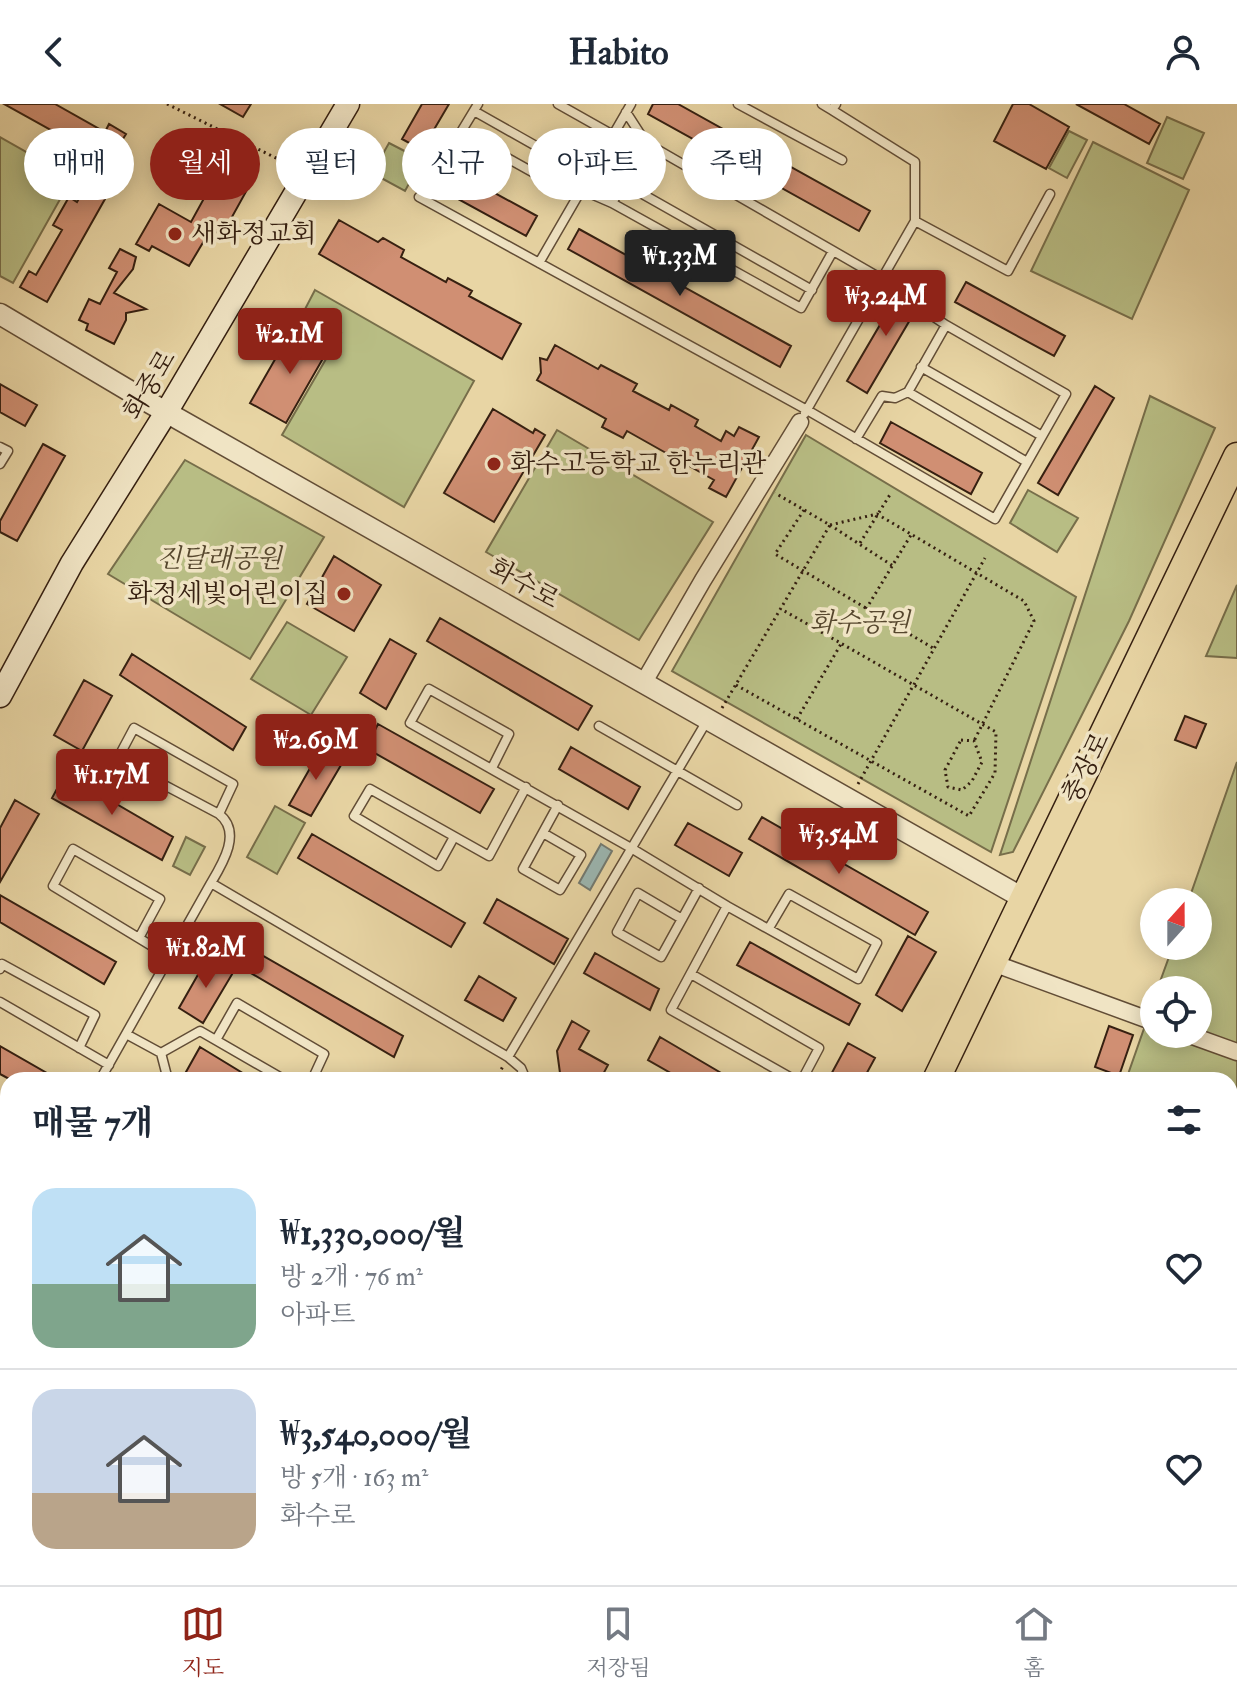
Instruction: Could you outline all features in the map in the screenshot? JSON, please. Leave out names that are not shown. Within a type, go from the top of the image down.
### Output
[{"type":"main road","name":"화중로","points":[[0,696],[72,563],[167,411],[348,104]]},
{"type":"main road","name":"충장로","points":[[940,1072],[1237,456]]},
{"type":"street","name":"화수로","points":[[0,314],[143,399],[644,682],[715,713],[1023,898]]},
{"type":"street","points":[[644,682],[760,484],[804,416]]},
{"type":"street","points":[[993,963],[1140,1017]]},
{"type":"street","points":[[1212,1043],[1237,1052]]},
{"type":"lane","points":[[558,104],[601,128]]},
{"type":"lane","points":[[738,104],[842,160]]},
{"type":"lane","points":[[804,416],[915,221],[915,162],[834,107],[822,104]]},
{"type":"lane","points":[[528,139],[476,108],[461,132],[528,166]]},
{"type":"lane","points":[[617,128],[629,108]]},
{"type":"lane","points":[[629,108],[639,128]]},
{"type":"lane","points":[[666,155],[882,279]]},
{"type":"lane","points":[[915,221],[1008,271],[1050,194]]},
{"type":"lane","points":[[424,200],[804,416],[856,439],[995,519],[1066,394],[934,317]]},
{"type":"lane","points":[[539,263],[576,200]]},
{"type":"lane","points":[[602,200],[801,308],[833,251]]},
{"type":"lane","points":[[653,200],[812,290]]},
{"type":"lane","points":[[856,439],[882,396],[895,398],[908,392],[946,325]]},
{"type":"lane","points":[[921,367],[1042,436]]},
{"type":"lane","points":[[908,392],[1027,462]]},
{"type":"lane","points":[[0,447],[8,451],[0,464]]},
{"type":"lane","points":[[492,768],[509,734],[429,689],[410,723],[558,805],[727,906],[858,979],[877,943],[789,894],[769,928]]},
{"type":"lane","points":[[508,1057],[677,771],[715,713]]},
{"type":"lane","points":[[599,726],[737,805]]},
{"type":"lane","points":[[105,1072],[224,862],[229,845],[230,830],[219,814],[117,760],[134,728],[233,784],[219,814]]},
{"type":"lane","points":[[454,837],[438,866],[354,816],[370,789],[489,856],[526,787]]},
{"type":"lane","points":[[543,833],[581,855],[560,890],[523,869],[558,805]]},
{"type":"lane","points":[[139,938],[160,899],[73,849],[53,886],[170,957]]},
{"type":"lane","points":[[211,883],[508,1057],[523,1072]]},
{"type":"lane","points":[[682,919],[638,893],[617,932],[661,957],[682,919],[699,888]]},
{"type":"lane","points":[[727,906],[671,1010],[781,1072]]},
{"type":"lane","points":[[0,969],[2,964],[95,1015],[79,1048]]},
{"type":"lane","points":[[691,974],[819,1048],[806,1072]]},
{"type":"lane","points":[[0,1002],[109,1065]]},
{"type":"lane","points":[[216,1040],[237,1003],[324,1054],[316,1072]]},
{"type":"lane","points":[[161,1053],[200,1031],[271,1072]]},
{"type":"lane","points":[[126,1034],[161,1053],[166,1072]]},
{"type":"path","points":[[167,104],[276,158]]},
{"type":"path","points":[[760,484],[893,566]]},
{"type":"path","points":[[860,543],[891,493]]},
{"type":"path","points":[[804,510],[775,554],[934,649]]},
{"type":"path","points":[[715,713],[736,685],[830,525],[877,514],[1024,601],[1034,621],[974,741],[982,762],[972,781],[962,790],[948,787],[945,770],[961,740],[974,741]]},
{"type":"path","points":[[866,609],[911,535]]},
{"type":"path","points":[[858,784],[985,558]]},
{"type":"path","points":[[736,685],[969,816],[995,773],[996,732],[781,609]]},
{"type":"path","points":[[797,719],[841,644]]},
{"type":"path","points":[[500,1072],[508,1057]]},
{"type":"green space","points":[[1167,117],[1204,133],[1183,179],[1147,163]]},
{"type":"green space","points":[[1069,131],[1087,140],[1067,178],[1049,168]]},
{"type":"green space","points":[[0,137],[24,151],[24,200],[60,200],[13,283],[0,276]]},
{"type":"green space","points":[[1093,142],[1189,190],[1132,319],[1031,271]]},
{"type":"green space","points":[[389,143],[402,150],[402,189],[386,181],[386,148]]},
{"type":"green space","points":[[315,290],[474,381],[404,507],[282,435],[341,333],[304,311]]},
{"type":"green space","points":[[1150,396],[1215,428],[1129,621],[1013,852],[1000,855]]},
{"type":"green space","points":[[557,430],[713,522],[639,640],[486,552]]},
{"type":"green space","name":"화수공원","points":[[806,435],[1076,597],[991,852],[672,671]]},
{"type":"green space","name":"진달래공원","points":[[185,460],[324,537],[250,659],[108,574]]},
{"type":"green space","points":[[1028,490],[1078,518],[1057,552],[1010,523]]},
{"type":"green space","points":[[1237,585],[1237,658],[1206,656]]},
{"type":"green space","points":[[287,622],[347,657],[311,715],[251,679]]},
{"type":"green space","points":[[1237,762],[1237,1072],[1129,1072],[1140,1040],[1140,1048],[1212,1048],[1212,976],[1162,976],[1168,960],[1212,960],[1212,888],[1193,888]]},
{"type":"green space","points":[[275,806],[305,823],[277,874],[247,857]]},
{"type":"green space","points":[[186,837],[205,847],[190,875],[173,866]]},
{"type":"water","points":[[601,844],[612,851],[590,890],[579,883]]},
{"type":"building","points":[[4,104],[55,104],[98,128],[47,128]]},
{"type":"building","points":[[220,104],[251,104],[243,117]]},
{"type":"building","points":[[422,104],[449,104],[435,128],[408,128]]},
{"type":"building","points":[[653,104],[678,104],[721,128],[682,128],[682,133],[648,114]]},
{"type":"building","points":[[1013,104],[1029,104],[1069,127],[1046,169],[994,141]]},
{"type":"building","points":[[1076,104],[1124,104],[1160,124],[1149,144]]},
{"type":"building","points":[[792,168],[870,211],[859,231],[792,194]]},
{"type":"building","points":[[67,200],[104,200],[47,302],[20,287],[29,271],[36,275],[62,230],[53,225]]},
{"type":"building","name":"새화정교회","points":[[203,200],[241,200],[222,235],[211,229],[189,266],[152,246],[149,251],[136,244],[159,204],[191,222]]},
{"type":"building","points":[[460,200],[508,200],[537,216],[526,236]]},
{"type":"building","points":[[339,220],[378,242],[383,238],[404,250],[401,257],[446,282],[448,278],[472,291],[469,296],[521,324],[502,359],[319,254]]},
{"type":"building","points":[[579,229],[791,346],[780,367],[568,249]]},
{"type":"building","points":[[120,249],[136,257],[133,269],[114,293],[146,309],[126,313],[126,320],[114,344],[86,330],[88,324],[79,320],[89,299],[100,304],[117,272],[109,268]]},
{"type":"building","points":[[966,282],[1065,336],[1054,356],[955,302]]},
{"type":"building","points":[[904,284],[924,296],[867,393],[847,381]]},
{"type":"building","points":[[293,328],[329,348],[286,423],[250,403]]},
{"type":"building","points":[[555,345],[598,369],[601,365],[637,384],[633,391],[669,410],[671,405],[698,420],[695,426],[721,441],[726,431],[734,436],[739,427],[759,437],[726,497],[709,488],[714,480],[627,431],[623,438],[602,427],[606,419],[537,380],[541,373],[540,358],[547,360]]},
{"type":"building","points":[[0,384],[37,405],[25,426],[0,412]]},
{"type":"building","points":[[1095,386],[1114,398],[1058,495],[1038,483]]},
{"type":"building","name":"화수고등학교 한누리관","points":[[493,409],[533,433],[535,429],[545,435],[494,522],[444,493]]},
{"type":"building","points":[[891,422],[982,473],[971,494],[880,443]]},
{"type":"building","points":[[43,444],[65,456],[17,541],[0,532],[0,521]]},
{"type":"building","name":"화정세빛어린이집","points":[[334,556],[381,585],[354,631],[307,604]]},
{"type":"building","points":[[440,618],[592,706],[578,730],[427,641]]},
{"type":"building","points":[[390,639],[416,654],[386,709],[360,693]]},
{"type":"building","points":[[132,654],[246,727],[233,750],[120,675]]},
{"type":"building","points":[[84,680],[112,696],[82,751],[54,735]]},
{"type":"building","points":[[1185,716],[1206,724],[1196,748],[1175,740]]},
{"type":"building","points":[[378,724],[494,789],[480,813],[366,748]]},
{"type":"building","points":[[571,747],[640,787],[628,809],[559,769]]},
{"type":"building","points":[[321,749],[344,760],[311,816],[289,805]]},
{"type":"building","points":[[65,774],[173,837],[162,860],[52,798]]},
{"type":"building","points":[[15,800],[39,814],[0,882],[0,828]]},
{"type":"building","points":[[762,817],[928,912],[915,935],[749,839]]},
{"type":"building","points":[[688,823],[742,853],[729,876],[675,845]]},
{"type":"building","points":[[312,834],[465,923],[451,947],[298,858]]},
{"type":"building","points":[[0,895],[116,962],[104,984],[0,922]]},
{"type":"building","points":[[497,899],[568,939],[554,964],[484,923]]},
{"type":"building","points":[[908,936],[936,952],[902,1011],[876,995]]},
{"type":"building","points":[[750,942],[860,1004],[849,1025],[737,965]]},
{"type":"building","points":[[253,950],[403,1036],[394,1057],[244,969]]},
{"type":"building","points":[[595,953],[659,989],[650,1010],[584,973]]},
{"type":"building","points":[[208,957],[234,971],[203,1023],[179,1008]]},
{"type":"building","points":[[479,976],[516,998],[503,1021],[465,1000]]},
{"type":"building","points":[[572,1021],[589,1031],[579,1049],[608,1065],[604,1072],[560,1072],[557,1051]]},
{"type":"building","points":[[1109,1026],[1133,1035],[1120,1072],[1095,1067]]},
{"type":"building","points":[[660,1037],[719,1072],[669,1072],[648,1060]]},
{"type":"building","points":[[848,1043],[875,1058],[867,1072],[832,1072]]},
{"type":"building","points":[[0,1046],[45,1072],[0,1072]]},
{"type":"building","points":[[200,1047],[241,1072],[186,1072]]},
{"type":"place","name":"새화정교회","points":[[175,234]]},
{"type":"place","name":"화수고등학교 한누리관","points":[[494,464]]},
{"type":"place","name":"화정세빛어린이집","points":[[344,594]]}]
